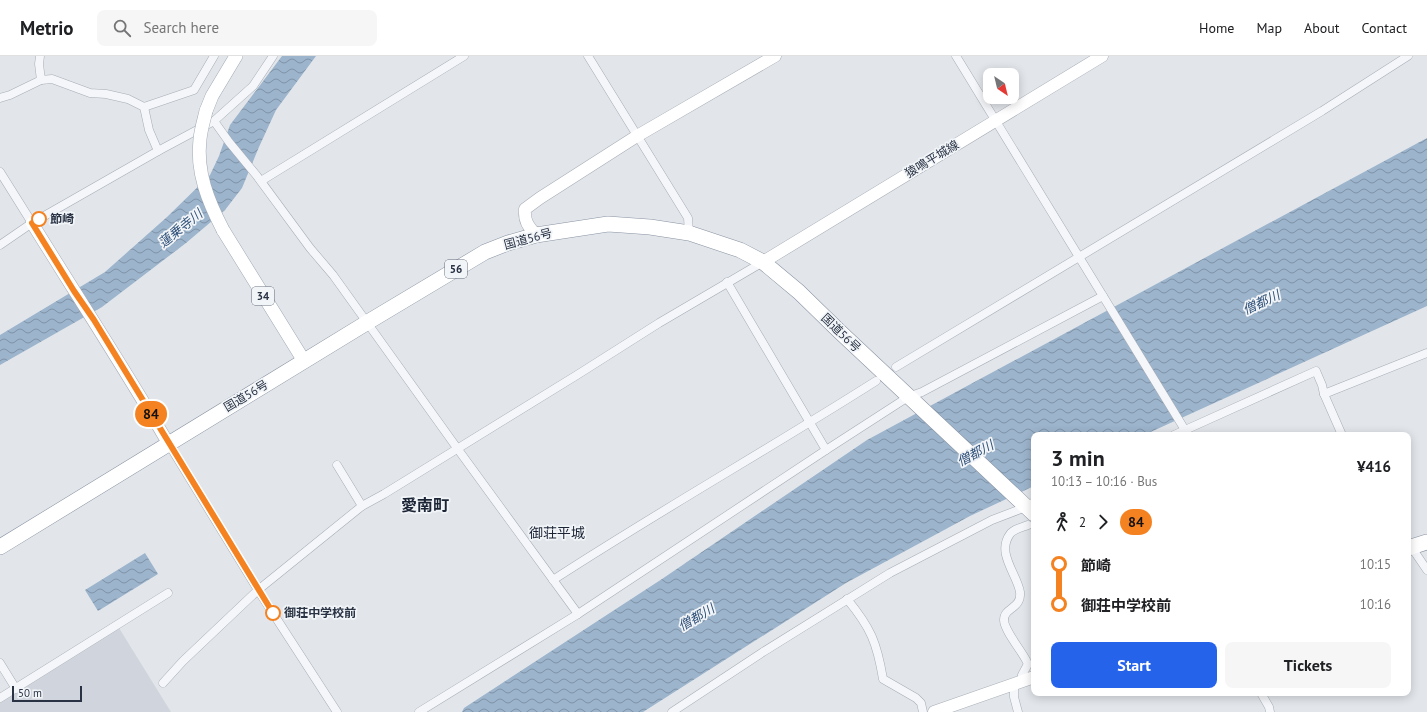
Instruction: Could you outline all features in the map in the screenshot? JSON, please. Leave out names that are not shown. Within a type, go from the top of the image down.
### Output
[{"type":"highway","name":"国道56号","points":[[0,547],[168,443],[485,252],[508,243],[536,235],[608,224],[650,227],[689,233],[740,250],[762,262],[799,292],[1029,511]]},
{"type":"highway","points":[[1411,545],[1427,542]]},
{"type":"main road","name":"34","points":[[236,56],[212,96],[210,116],[200,139],[200,163],[204,186],[212,208],[224,230],[304,361]]},
{"type":"street","points":[[40,56],[38,64],[41,80]]},
{"type":"street","points":[[0,98],[10,95],[41,80],[52,80],[90,93],[106,94],[128,99],[144,107],[194,90],[214,56]]},
{"type":"street","points":[[0,245],[32,223],[158,151],[210,116],[253,86],[273,56]]},
{"type":"street","points":[[259,179],[464,56]]},
{"type":"street","points":[[588,56],[688,218],[689,233]]},
{"type":"street","points":[[536,235],[528,226],[524,217],[526,209],[540,198],[637,136],[775,56]]},
{"type":"street","points":[[956,56],[1183,427]]},
{"type":"street","name":"猿鳴平城線","points":[[762,262],[1102,56]]},
{"type":"street","points":[[896,367],[1322,111],[1408,56]]},
{"type":"street","points":[[144,107],[149,130],[158,151]]},
{"type":"street","points":[[210,116],[368,322],[457,448],[578,614]]},
{"type":"street","points":[[0,172],[93,319],[258,590],[336,712]]},
{"type":"street","points":[[162,683],[183,660],[258,590],[362,506],[384,494],[727,282],[762,262]]},
{"type":"street","points":[[727,282],[826,450]]},
{"type":"street","points":[[419,712],[578,614],[826,450],[914,402],[929,389],[1105,299]]},
{"type":"street","points":[[1324,394],[1427,353]]},
{"type":"street","points":[[1177,432],[1183,427],[1316,371],[1324,394],[1341,432]]},
{"type":"street","points":[[553,580],[596,552],[876,382]]},
{"type":"street","points":[[337,465],[362,506]]},
{"type":"street","points":[[672,712],[890,573],[992,520],[1029,511]]},
{"type":"street","points":[[1018,712],[1014,697],[1018,683],[1028,664],[1005,625],[1004,618],[1006,613],[1017,605],[1020,600],[1020,592],[1005,554],[1005,545],[1010,534],[1015,530],[1029,511]]},
{"type":"street","points":[[1411,548],[1427,570]]},
{"type":"street","points":[[0,698],[168,593]]},
{"type":"street","points":[[847,600],[860,615],[870,632],[879,654],[883,679],[916,698],[921,703],[923,712]]},
{"type":"street","points":[[0,663],[16,689]]},
{"type":"street","points":[[940,711],[1031,678]]},
{"type":"street","points":[[1263,696],[1270,712]]},
{"type":"shaded area","points":[[119,628],[171,712],[0,712],[0,700]]},
{"type":"water","name":"蓮乗寺川","points":[[282,56],[316,56],[276,110],[242,188],[225,210],[186,243],[102,307],[0,365],[0,335],[105,272],[167,217],[210,175],[219,156],[230,125]]},
{"type":"water","name":"僧都川","points":[[1427,138],[1427,306],[1151,432],[1031,432],[1031,487],[970,516],[846,583],[643,712],[462,712],[464,708],[662,579],[867,440]]},
{"type":"water","points":[[145,553],[158,574],[98,611],[85,590]]},
{"type":"bus line","name":"84","points":[[39,219],[32,223],[74,291],[94,320],[273,613]]},
{"type":"place","name":"節崎","points":[[39,219]]},
{"type":"place","name":"御荘中学校前","points":[[273,613]]},
{"type":"district","name":"愛南町","points":[[425,505]]},
{"type":"district","name":"御荘平城","points":[[557,533]]}]
